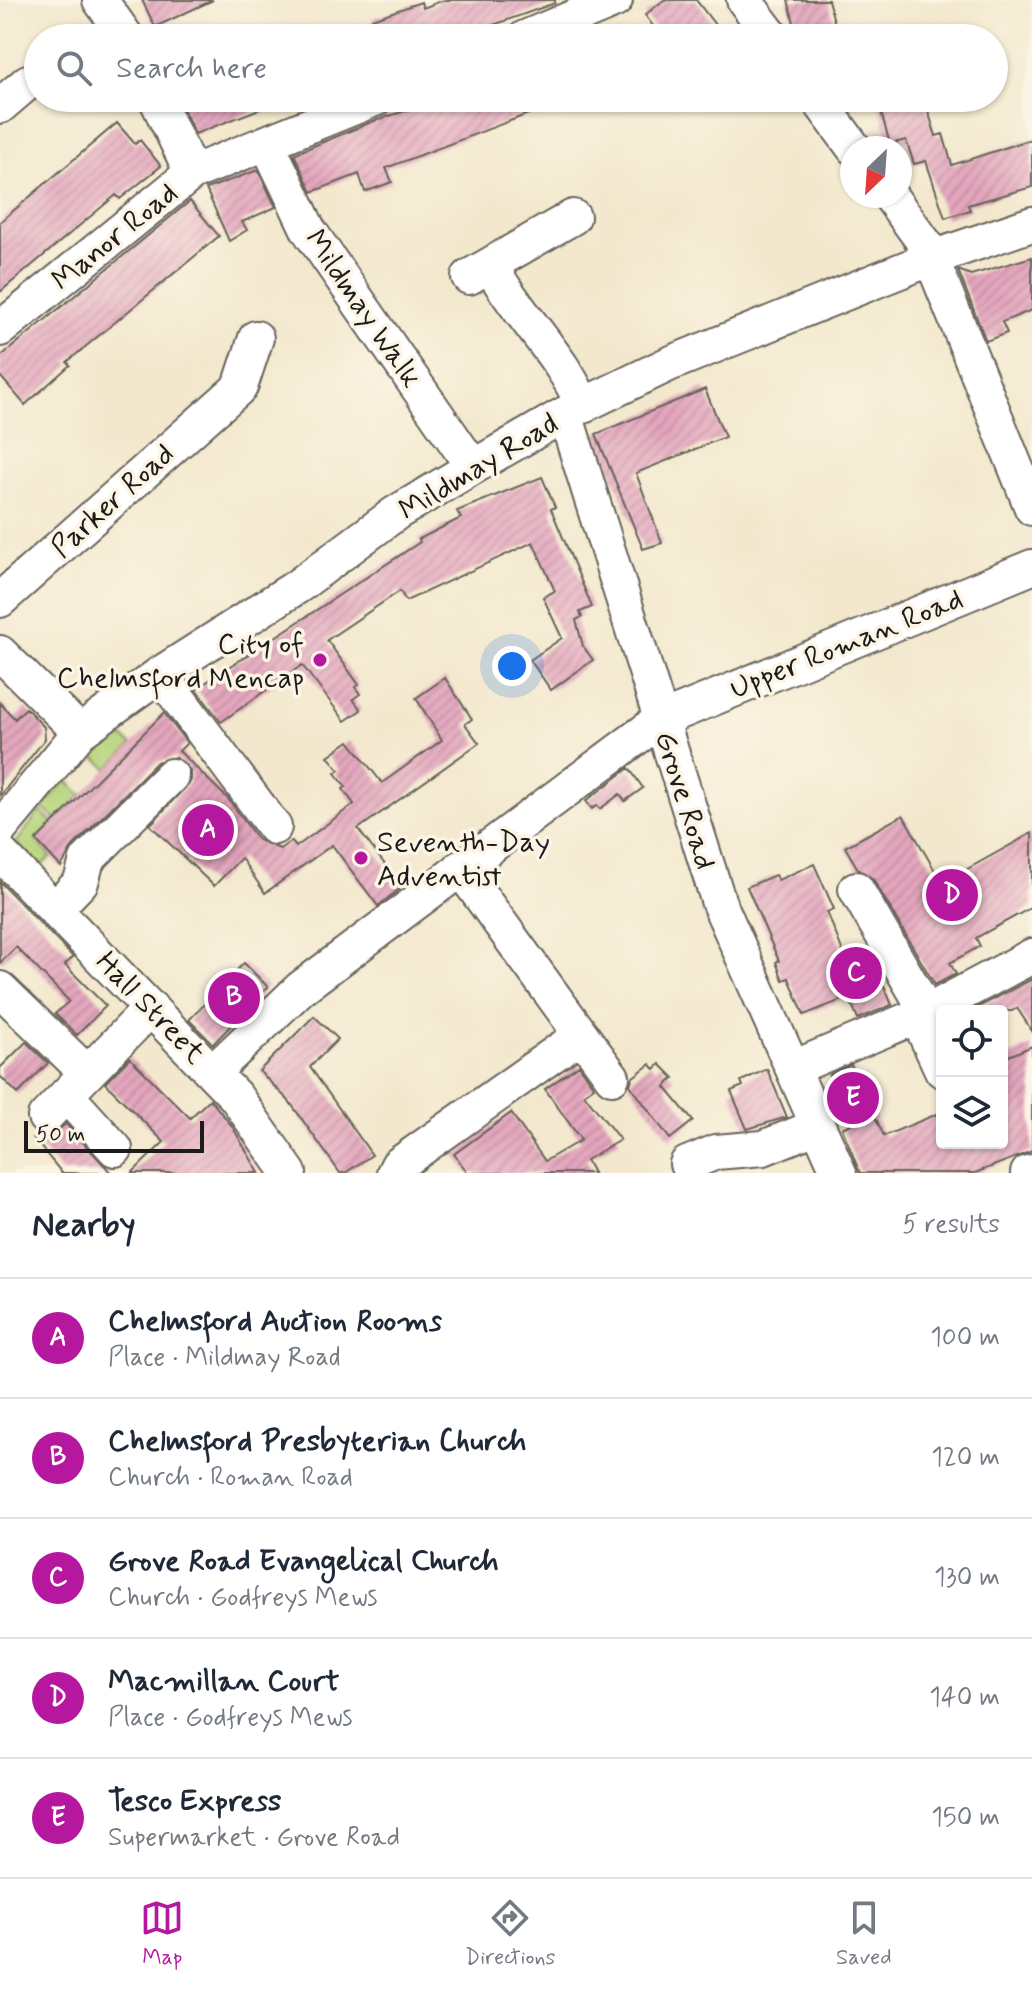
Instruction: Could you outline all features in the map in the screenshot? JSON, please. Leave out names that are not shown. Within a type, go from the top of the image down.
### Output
[{"type":"street","points":[[100,0],[117,24]]},
{"type":"street","points":[[558,24],[615,0]]},
{"type":"street","points":[[744,0],[762,24]]},
{"type":"street","points":[[0,106],[24,85]]},
{"type":"street","name":"Manor Road","points":[[163,112],[192,173]]},
{"type":"street","name":"Manor Road","points":[[0,329],[192,173],[343,112]]},
{"type":"street","points":[[827,112],[845,136]]},
{"type":"street","name":"Mildmay Walk","points":[[267,143],[308,229],[473,467]]},
{"type":"street","points":[[898,208],[932,258],[1032,508]]},
{"type":"street","name":"Grove Road","points":[[573,217],[479,271],[509,300],[576,388],[574,410],[660,720],[719,903],[839,1173]]},
{"type":"street","name":"Mildmay Road","points":[[0,829],[80,732],[160,674],[298,586],[396,513],[473,467],[574,410],[669,364],[932,258],[1032,224]]},
{"type":"street","name":"Parker Road","points":[[0,600],[240,387],[256,338]]},
{"type":"street","name":"Upper Roman Road","points":[[213,1072],[301,988],[660,720],[1032,567]]},
{"type":"street","points":[[2,660],[80,732]]},
{"type":"street","points":[[160,674],[274,827]]},
{"type":"street","points":[[56,908],[81,882],[87,860],[171,776]]},
{"type":"street","name":"Hall Street","points":[[0,853],[236,1097],[289,1173]]},
{"type":"street","points":[[460,868],[612,1077]]},
{"type":"street","points":[[856,889],[922,1014],[936,1053]]},
{"type":"street","points":[[793,1068],[922,1014],[1032,956]]},
{"type":"street","points":[[0,989],[66,1095],[115,1149]]},
{"type":"street","points":[[66,1095],[151,1008]]},
{"type":"street","points":[[394,1173],[398,1165],[581,1035]]},
{"type":"street","points":[[687,1164],[716,1152],[763,1148],[818,1126]]},
{"type":"green space","points":[[115,730],[132,745],[108,769],[88,752]]},
{"type":"green space","points":[[66,779],[82,795],[56,820],[42,808]]},
{"type":"green space","points":[[40,811],[53,823],[36,840],[51,856],[37,871],[13,847]]},
{"type":"building","points":[[142,0],[213,0],[161,24],[154,24]]},
{"type":"building","points":[[444,0],[555,0],[555,3],[496,24],[374,24],[372,19],[421,2],[423,8]]},
{"type":"building","points":[[664,0],[696,0],[714,24],[652,24],[645,15]]},
{"type":"building","points":[[788,0],[828,0],[835,24],[794,24]]},
{"type":"building","points":[[185,112],[252,112],[195,134]]},
{"type":"building","points":[[402,112],[533,112],[386,168],[392,182],[365,192],[359,174],[312,192],[294,154]]},
{"type":"building","points":[[881,112],[928,112],[936,136],[943,134],[952,165],[1032,139],[1032,187],[968,205],[970,210],[945,218],[926,161],[914,164],[912,136],[888,136]]},
{"type":"building","points":[[117,123],[135,144],[140,140],[161,166],[120,199],[116,195],[0,292],[0,222]]},
{"type":"building","points":[[258,170],[276,207],[242,222],[247,230],[229,241],[206,189]]},
{"type":"building","points":[[190,201],[219,236],[67,362],[70,365],[25,405],[0,376],[0,357]]},
{"type":"building","points":[[1032,257],[1032,310],[1002,322],[1007,333],[986,341],[958,270],[971,275]]},
{"type":"building","points":[[705,389],[725,437],[636,473],[662,543],[643,549],[596,434]]},
{"type":"building","points":[[542,477],[555,507],[551,509],[592,607],[580,612],[582,617],[576,620],[583,646],[593,660],[551,690],[530,660],[562,638],[543,597],[555,591],[533,542],[406,601],[400,591],[327,640],[359,685],[355,687],[360,694],[353,699],[361,710],[345,721],[302,665],[221,722],[196,689],[420,542],[419,539],[461,518],[457,511]]},
{"type":"building","points":[[445,678],[472,719],[465,724],[479,743],[358,829],[402,887],[378,906],[332,845],[265,893],[241,858],[214,886],[150,825],[190,782],[190,770],[175,757],[157,762],[73,846],[61,867],[36,840],[164,713],[187,743],[179,751],[229,800],[258,840],[280,849],[291,841],[296,847],[354,804],[335,773],[339,770],[328,756],[349,741],[382,783],[442,740],[416,698]]},
{"type":"building","points":[[0,703],[15,719],[26,708],[44,727],[45,739],[0,796]]},
{"type":"building","points":[[629,768],[643,788],[625,801],[620,794],[600,809],[597,805],[592,809],[586,801]]},
{"type":"building","points":[[903,815],[942,883],[1032,833],[1032,907],[976,938],[980,946],[950,963],[956,974],[935,985],[873,879],[858,869],[845,847]]},
{"type":"building","points":[[814,864],[834,909],[827,912],[849,967],[872,957],[892,1005],[858,1019],[849,997],[804,1015],[789,978],[783,980],[776,962],[779,961],[747,887],[775,875],[778,880]]},
{"type":"building","points":[[0,882],[73,957],[65,965],[106,1006],[77,1035],[55,1014],[69,1001],[16,947],[0,963]]},
{"type":"building","points":[[244,963],[268,987],[213,1044],[189,1020]]},
{"type":"building","points":[[1032,979],[1032,1031],[1017,1008],[1008,1011],[1008,1005],[982,1005]]},
{"type":"building","points":[[314,1016],[338,1039],[310,1067],[372,1155],[345,1173],[340,1173],[289,1101],[259,1071]]},
{"type":"building","points":[[26,1042],[48,1063],[18,1094],[0,1076],[0,1068]]},
{"type":"building","points":[[1032,1046],[1032,1151],[975,1173],[860,1173],[842,1128],[851,1124],[829,1075],[851,1065],[884,1136],[936,1114],[936,1149],[1008,1149],[1008,1056]]},
{"type":"building","points":[[130,1058],[190,1118],[210,1099],[232,1126],[259,1173],[132,1173],[164,1142],[105,1083]]},
{"type":"building","points":[[650,1064],[655,1069],[660,1064],[674,1078],[665,1087],[693,1121],[670,1139],[630,1085],[632,1078]]},
{"type":"building","points":[[579,1065],[594,1087],[584,1094],[620,1140],[586,1160],[593,1173],[468,1173],[454,1154],[511,1113],[545,1161],[581,1140],[545,1089]]},
{"type":"building","points":[[767,1069],[787,1117],[747,1129],[731,1091],[743,1086],[741,1081]]},
{"type":"building","points":[[66,1124],[111,1173],[62,1173],[34,1139],[51,1136]]},
{"type":"place","name":"City of Chelmsford Mencap","points":[[320,660]]},
{"type":"place","name":"Chelmsford Auction Rooms","points":[[208,830]]},
{"type":"place","name":"Seventh-Day Adventist","points":[[361,858]]},
{"type":"place","name":"Macmillan Court","points":[[952,895]]},
{"type":"place","name":"Grove Road Evangelical Church","points":[[856,973]]},
{"type":"place","name":"Chelmsford Presbyterian Church","points":[[234,998]]},
{"type":"place","name":"Tesco Express","points":[[853,1098]]}]
